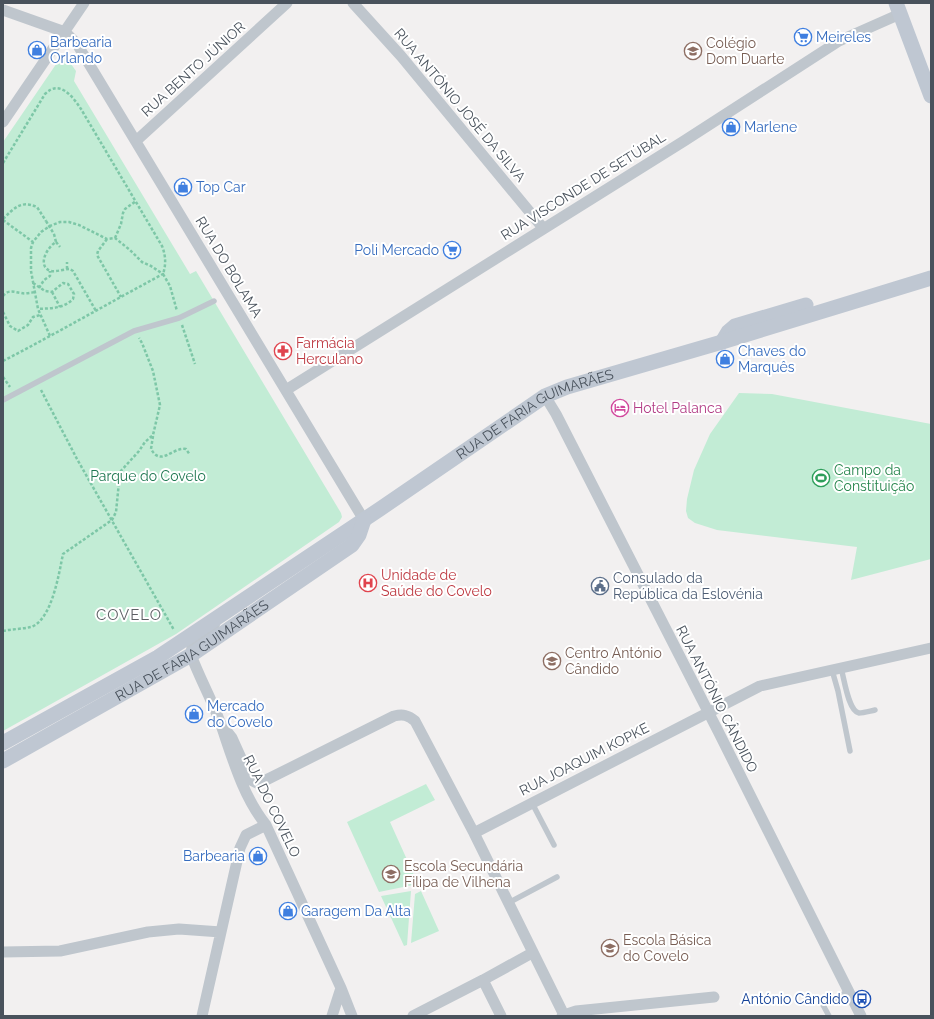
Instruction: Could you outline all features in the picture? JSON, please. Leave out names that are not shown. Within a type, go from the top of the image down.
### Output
[{"type":"main road","points":[[898,9],[931,96]]},
{"type":"main road","points":[[722,342],[728,332],[736,326],[931,267]]},
{"type":"main road","name":"RUA DE FARIA GUIMARÃES","points":[[3,743],[158,657],[364,520],[545,396],[567,387],[722,342],[931,278]]},
{"type":"main road","name":"RUA DE FARIA GUIMARÃES","points":[[3,761],[190,655],[352,545],[359,535],[364,520]]},
{"type":"street","points":[[3,122],[84,3]]},
{"type":"street","name":"RUA BENTO JÚNIOR","points":[[136,141],[287,3]]},
{"type":"street","name":"RUA ANTÓNIO JOSÉ DA SILVA","points":[[353,3],[415,73],[543,228]]},
{"type":"street","name":"RUA VISCONDE DE SETÚBAL","points":[[286,390],[684,141],[839,41],[898,9]]},
{"type":"street","points":[[3,10],[65,32]]},
{"type":"street","name":"RUA DO BOLAMA","points":[[65,32],[77,44],[364,520]]},
{"type":"street","name":"RUA ANTÓNIO CÂNDIDO","points":[[545,396],[556,414],[708,712],[861,1016]]},
{"type":"street","points":[[190,655],[192,646],[213,628],[216,624],[216,619]]},
{"type":"street","name":"RUA JOAQUIM KOPKE","points":[[474,833],[760,686],[931,648]]},
{"type":"street","name":"RUA DO COVELO","points":[[190,655],[221,724],[232,760],[255,812],[266,825],[341,988],[352,1016]]},
{"type":"street","points":[[221,724],[232,738],[251,780],[257,783],[264,781],[394,716],[408,716],[415,721],[474,833],[563,1015],[576,1011],[714,997]]},
{"type":"street","points":[[202,1016],[240,848],[246,835],[266,825]]},
{"type":"street","points":[[3,952],[60,951],[148,932],[179,929],[221,932]]},
{"type":"street","points":[[413,1016],[483,980],[532,952]]},
{"type":"street","points":[[483,980],[501,1016]]},
{"type":"street","points":[[332,1016],[341,988]]},
{"type":"lane","points":[[3,400],[134,331],[179,318],[214,301]]},
{"type":"lane","points":[[836,668],[854,710],[860,713],[875,710]]},
{"type":"lane","points":[[836,668],[838,691],[850,751]]},
{"type":"lane","points":[[532,803],[554,845]]},
{"type":"lane","points":[[508,903],[557,877]]},
{"type":"lane","points":[[829,1016],[823,1005],[849,991]]},
{"type":"path","points":[[3,163],[45,94],[49,90],[61,89],[68,92],[74,99],[162,246],[165,253],[163,274]]},
{"type":"path","points":[[115,238],[121,224],[125,208],[136,201]]},
{"type":"path","points":[[33,242],[3,220],[18,206],[25,204],[37,207],[54,234],[56,242],[60,247]]},
{"type":"path","points":[[50,336],[38,309],[31,271],[31,248],[33,242],[41,232],[60,222],[68,222],[79,225],[107,239],[115,238],[142,262],[163,274],[170,286],[195,364]]},
{"type":"path","points":[[107,239],[98,251],[97,256],[121,297]]},
{"type":"path","points":[[56,242],[47,250],[44,262],[46,268],[50,271],[61,271],[67,269],[73,271],[96,311]]},
{"type":"path","points":[[67,262],[67,269]]},
{"type":"path","points":[[40,288],[44,280],[50,276],[50,271]]},
{"type":"path","points":[[3,361],[163,274]]},
{"type":"path","points":[[33,283],[45,291],[52,292],[63,283],[68,284],[74,294],[73,299],[70,302],[60,307],[38,309]]},
{"type":"path","points":[[3,296],[7,292],[12,291],[20,293],[35,292]]},
{"type":"path","points":[[52,292],[60,307]]},
{"type":"path","points":[[3,312],[10,326],[18,331],[28,325],[33,317],[40,315]]},
{"type":"path","points":[[134,331],[142,343],[153,371],[160,405],[151,449],[156,456],[160,457],[182,449],[186,449],[190,455]]},
{"type":"path","points":[[37,382],[77,459],[176,634]]},
{"type":"path","points":[[3,631],[32,627],[47,613],[63,554],[112,520],[116,512],[120,472],[145,442],[153,435]]},
{"type":"green space","name":"Parque do Covelo","points":[[61,57],[66,57],[76,71],[74,81],[190,274],[196,271],[342,517],[339,522],[176,634],[3,731],[3,142]]},
{"type":"green space","name":"Campo da Constituição","points":[[739,393],[772,394],[931,424],[931,559],[851,580],[857,547],[717,530],[695,523],[688,518],[686,511],[687,499],[694,470],[710,434]]},
{"type":"green space","points":[[426,784],[435,800],[390,822],[418,884],[379,892],[347,822]]},
{"type":"green space","points":[[411,891],[407,945],[404,946],[381,896]]},
{"type":"green space","points":[[421,891],[439,931],[411,943],[415,894]]},
{"type":"place","name":"Meireles","points":[[803,37]]},
{"type":"place","name":"Barbearia Orlando","points":[[37,50]]},
{"type":"place","name":"Colégio Dom Duarte","points":[[693,51]]},
{"type":"place","name":"Marlene","points":[[731,127]]},
{"type":"place","name":"Top Car","points":[[183,187]]},
{"type":"place","name":"Poli Mercado","points":[[452,250]]},
{"type":"place","name":"Farmácia Herculano","points":[[283,351]]},
{"type":"place","name":"Chaves do Marquês","points":[[725,359]]},
{"type":"place","name":"Hotel Palanca","points":[[620,408]]},
{"type":"place","name":"Campo da Constituição","points":[[821,478]]},
{"type":"place","name":"Unidade de Saúde do Covelo","points":[[368,583]]},
{"type":"place","name":"Consulado da República da Eslovénia","points":[[600,586]]},
{"type":"place","name":"Centro António Cândido","points":[[552,661]]},
{"type":"place","name":"Mercado do Covelo","points":[[194,714]]},
{"type":"place","name":"Barbearia","points":[[258,856]]},
{"type":"place","name":"Escola Secundária Filipa de Vilhena","points":[[391,874]]},
{"type":"place","name":"Garagem Da Alta","points":[[288,911]]},
{"type":"place","name":"Escola Básica do Covelo","points":[[610,948]]},
{"type":"place","name":"António Cândido","points":[[862,999]]},
{"type":"district","name":"COVELO","points":[[129,615]]}]
